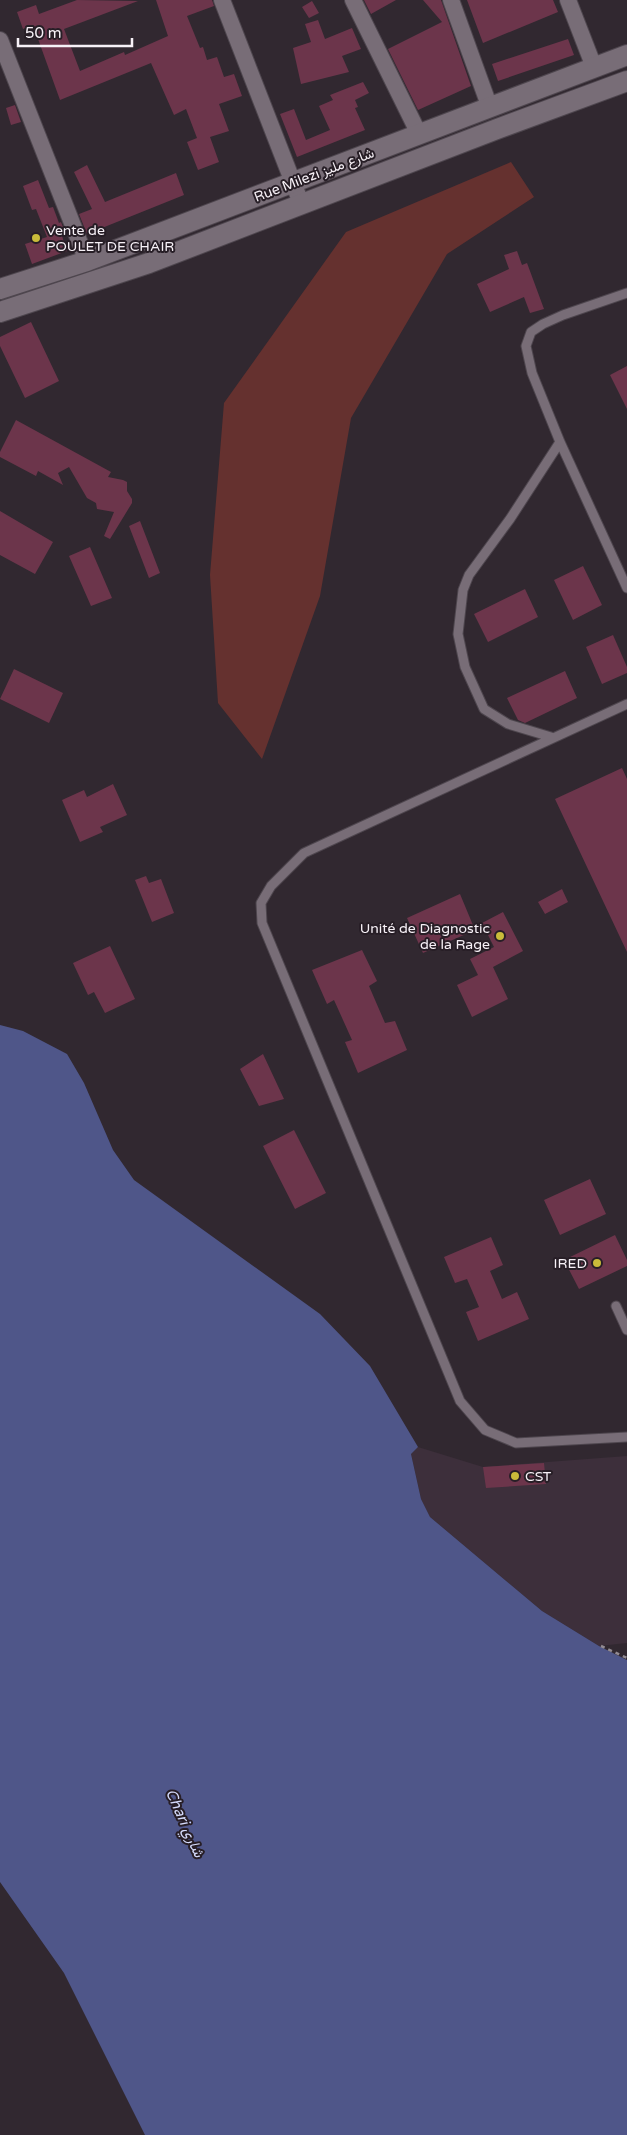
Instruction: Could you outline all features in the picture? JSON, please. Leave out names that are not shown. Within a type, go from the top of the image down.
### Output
[{"type":"street","points":[[222,0],[301,203]]},
{"type":"street","points":[[353,0],[419,134]]},
{"type":"street","points":[[451,0],[490,108]]},
{"type":"street","points":[[568,0],[594,68]]},
{"type":"street","points":[[0,40],[87,261]]},
{"type":"street","name":"Rue Milezi شارع مليز","points":[[0,289],[87,261],[627,55]]},
{"type":"street","name":"Rue Milezi شارع مليز","points":[[0,312],[149,263],[301,203],[627,81]]},
{"type":"lane","points":[[627,293],[564,315],[531,332],[526,346],[532,373],[560,442],[627,588]]},
{"type":"lane","points":[[552,737],[508,724],[484,709],[465,667],[458,634],[463,590],[470,575],[510,519],[560,442]]},
{"type":"lane","points":[[627,704],[304,853],[271,886],[261,903],[262,923],[460,1401],[485,1430],[516,1443],[627,1437]]},
{"type":"lane","points":[[616,1306],[627,1330]]},
{"type":"path","points":[[601,1646],[627,1658]]},
{"type":"shaded area","points":[[511,162],[534,197],[447,254],[351,418],[320,596],[262,759],[218,703],[210,575],[224,403],[346,232]]},
{"type":"shaded area","points":[[418,1447],[483,1467],[627,1456],[627,1643],[599,1646],[542,1611],[430,1517],[421,1499],[411,1454]]},
{"type":"water","name":"Chari شاري","points":[[0,1025],[23,1031],[67,1054],[84,1083],[113,1150],[134,1180],[320,1314],[370,1366],[418,1447],[411,1454],[421,1499],[430,1517],[542,1611],[599,1646],[627,1660],[627,2135],[145,2135],[64,1973],[0,1882]]},
{"type":"building","points":[[77,0],[138,1],[64,29],[80,71],[124,52],[125,55],[168,36],[156,0],[212,0],[214,6],[187,16],[200,48],[203,47],[207,60],[217,57],[224,77],[234,74],[242,96],[219,104],[229,131],[210,137],[219,162],[198,170],[187,142],[197,138],[186,109],[174,115],[151,63],[60,100],[33,25],[23,29],[17,12],[36,5],[39,14]]},
{"type":"building","points":[[364,0],[396,0],[371,14]]},
{"type":"building","points":[[423,0],[441,0],[471,86],[418,110],[388,49],[442,22]]},
{"type":"building","points":[[467,0],[553,0],[558,12],[483,43]]},
{"type":"building","points":[[312,1],[319,13],[309,18],[302,7]]},
{"type":"building","points":[[318,20],[325,39],[352,28],[361,49],[342,56],[349,72],[301,84],[293,48],[311,42],[305,24]]},
{"type":"building","points":[[568,39],[574,55],[498,81],[492,64]]},
{"type":"building","points":[[363,82],[369,93],[355,100],[358,107],[355,108],[365,130],[297,157],[280,114],[294,109],[306,140],[330,130],[319,106],[333,100],[330,95]]},
{"type":"building","points":[[15,105],[21,122],[11,125],[6,108]]},
{"type":"building","points":[[87,165],[105,202],[176,173],[184,195],[87,234],[79,214],[92,209],[74,172]]},
{"type":"building","points":[[38,180],[49,208],[53,207],[59,223],[61,222],[66,235],[62,236],[67,251],[32,264],[25,244],[47,237],[36,209],[32,210],[23,186]]},
{"type":"building","points":[[517,251],[522,265],[527,263],[544,309],[530,313],[524,297],[490,312],[477,284],[509,269],[504,255]]},
{"type":"building","points":[[31,322],[59,381],[25,398],[0,346],[0,337]]},
{"type":"building","points":[[627,366],[627,409],[610,375]]},
{"type":"building","points":[[16,420],[111,472],[108,477],[127,482],[127,491],[132,499],[132,503],[110,539],[104,536],[114,512],[97,509],[96,503],[87,498],[69,467],[58,473],[63,485],[38,471],[36,476],[0,457],[0,452]]},
{"type":"building","points":[[0,511],[53,542],[35,574],[0,555]]},
{"type":"building","points":[[140,521],[160,573],[149,578],[129,526]]},
{"type":"building","points":[[90,547],[112,598],[91,606],[69,556]]},
{"type":"building","points":[[583,566],[602,605],[573,620],[554,580]]},
{"type":"building","points":[[525,589],[538,617],[488,642],[474,614]]},
{"type":"building","points":[[613,635],[627,667],[627,673],[602,684],[586,647]]},
{"type":"building","points":[[14,669],[63,693],[49,723],[0,699]]},
{"type":"building","points":[[565,671],[577,698],[525,723],[518,720],[507,698]]},
{"type":"building","points":[[622,768],[627,779],[627,952],[555,799]]},
{"type":"building","points":[[113,784],[127,815],[100,827],[103,832],[80,842],[62,800],[84,790],[87,797]]},
{"type":"building","points":[[146,876],[149,883],[161,879],[174,913],[152,922],[135,880]]},
{"type":"building","points":[[562,889],[568,902],[545,914],[538,902]]},
{"type":"building","points":[[460,894],[475,930],[423,953],[407,918]]},
{"type":"building","points":[[503,912],[523,951],[493,967],[508,999],[472,1017],[457,985],[478,975],[470,959],[494,947],[482,923]]},
{"type":"building","points":[[110,946],[135,999],[105,1013],[94,992],[88,995],[73,963]]},
{"type":"building","points":[[362,950],[377,981],[369,986],[385,1023],[395,1021],[407,1050],[358,1073],[345,1042],[352,1040],[334,1000],[327,1004],[312,970]]},
{"type":"building","points":[[263,1054],[284,1099],[259,1106],[240,1069]]},
{"type":"building","points":[[294,1130],[326,1193],[295,1209],[263,1146]]},
{"type":"building","points":[[590,1179],[606,1214],[560,1235],[544,1200]]},
{"type":"building","name":"IRED","points":[[615,1235],[627,1260],[627,1266],[579,1289],[564,1260]]},
{"type":"building","points":[[491,1237],[503,1265],[490,1271],[502,1299],[517,1292],[529,1319],[478,1341],[466,1312],[479,1307],[467,1279],[455,1283],[444,1257]]},
{"type":"building","name":"CST","points":[[544,1463],[546,1484],[486,1488],[483,1467]]},
{"type":"place","name":"Vente de POULET DE CHAIR","points":[[36,238]]},
{"type":"place","name":"Unité de Diagnostic de la Rage","points":[[500,936]]},
{"type":"place","name":"IRED","points":[[597,1263]]},
{"type":"place","name":"CST","points":[[515,1476]]}]
